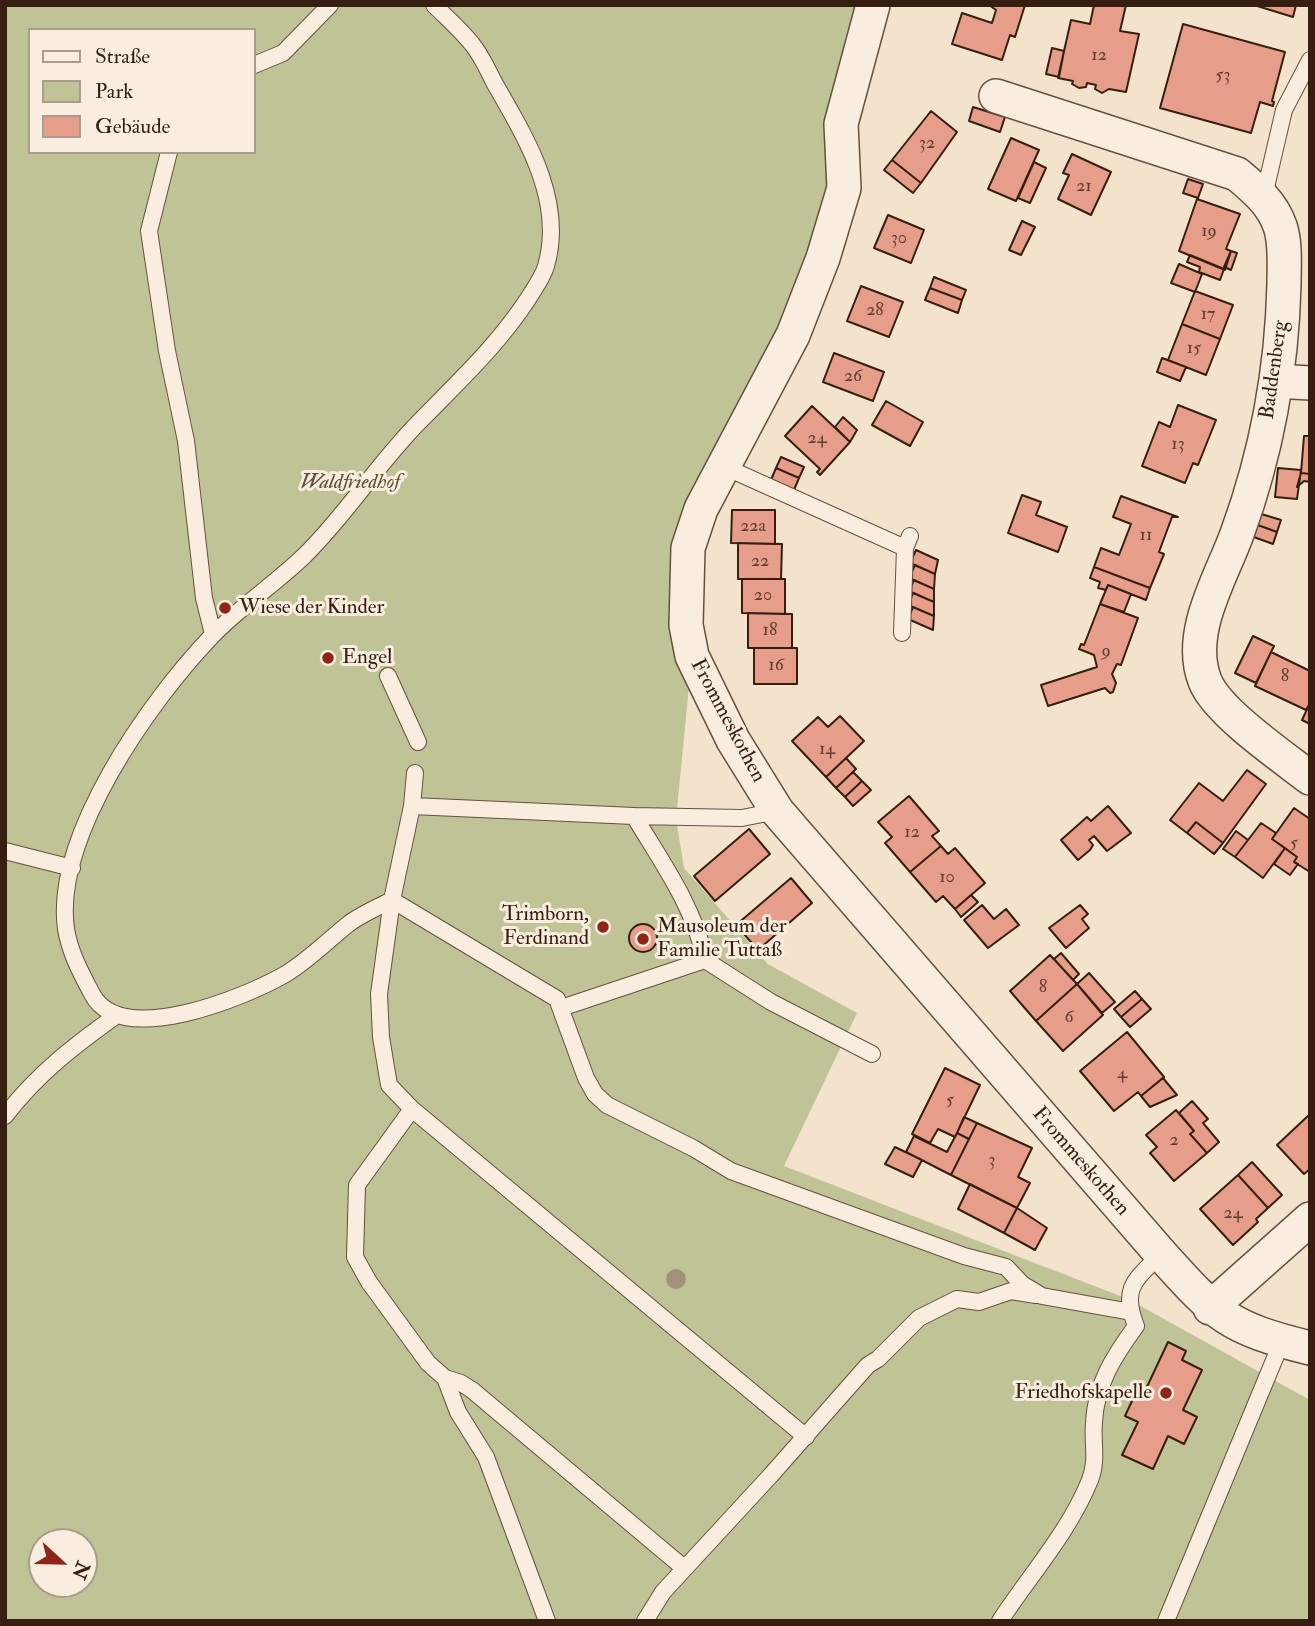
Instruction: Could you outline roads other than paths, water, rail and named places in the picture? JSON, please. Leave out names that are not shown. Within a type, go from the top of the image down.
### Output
[{"type":"street","name":"Frommeskothen","points":[[873,5],[841,124],[844,188],[823,258],[793,335],[701,509],[688,548],[686,625],[692,656],[733,740],[777,811],[1161,1254],[1210,1308],[1235,1325],[1296,1345]]},
{"type":"street","name":"Baddenberg","points":[[996,96],[1237,174],[1264,196],[1280,227],[1284,267],[1283,329],[1276,381],[1262,448],[1238,530],[1202,627],[1200,653],[1205,682],[1226,708],[1267,745],[1310,778]]},
{"type":"street","points":[[1276,381],[1310,383]]},
{"type":"street","points":[[1210,1308],[1310,1219]]},
{"type":"lane","points":[[256,64],[284,53],[330,5]]},
{"type":"lane","points":[[392,900],[356,919],[288,973],[246,994],[195,1013],[140,1018],[117,1015],[98,1005],[76,963],[66,928],[67,887],[87,814],[171,682],[213,635],[322,538],[417,424],[480,364],[509,328],[546,270],[552,238],[548,206],[536,159],[474,46],[434,5]]},
{"type":"lane","points":[[1264,196],[1284,110],[1310,60]]},
{"type":"lane","points":[[168,154],[149,231],[167,352],[186,441],[204,598],[213,635]]},
{"type":"lane","points":[[725,467],[907,542],[902,633]]},
{"type":"lane","points":[[388,676],[418,742]]},
{"type":"lane","points":[[415,773],[412,806],[392,900],[379,994],[381,1037],[389,1085],[412,1109],[806,1437]]},
{"type":"lane","points":[[412,806],[742,818],[777,811]]},
{"type":"lane","points":[[634,816],[683,901],[700,937],[705,960],[771,1002],[872,1054]]},
{"type":"lane","points":[[5,851],[72,868]]},
{"type":"lane","points":[[392,900],[557,999],[586,1078],[595,1094],[607,1105],[693,1148],[731,1171],[964,1256],[1006,1267],[1022,1284],[1042,1296]]},
{"type":"lane","points":[[561,1008],[705,960]]},
{"type":"lane","points":[[5,1116],[26,1089],[59,1057],[117,1015]]},
{"type":"lane","points":[[412,1109],[357,1185],[355,1256],[369,1282],[428,1363],[445,1378],[472,1390],[684,1568]]},
{"type":"lane","points":[[1000,1621],[1076,1512],[1096,1462],[1093,1424],[1098,1391],[1114,1355],[1136,1326],[1128,1299],[1135,1280],[1161,1254]]},
{"type":"lane","points":[[645,1621],[684,1568],[806,1437],[868,1365],[904,1336],[919,1318],[957,1300],[979,1302],[1011,1291],[1131,1312]]},
{"type":"lane","points":[[1166,1621],[1296,1345]]},
{"type":"lane","points":[[445,1378],[458,1412],[486,1457],[547,1621]]},
{"type":"place","name":"Wiese der Kinder","points":[[225,608]]},
{"type":"place","name":"Engel","points":[[328,658]]},
{"type":"place","name":"Trimborn, Ferdinand","points":[[603,927]]},
{"type":"place","name":"Mausoleum der Familie Tuttaß","points":[[643,939]]},
{"type":"place","name":"Friedhofskapelle","points":[[1166,1393]]},
{"type":"park label","name":"Waldfriedhof","points":[[350,483]]}]
